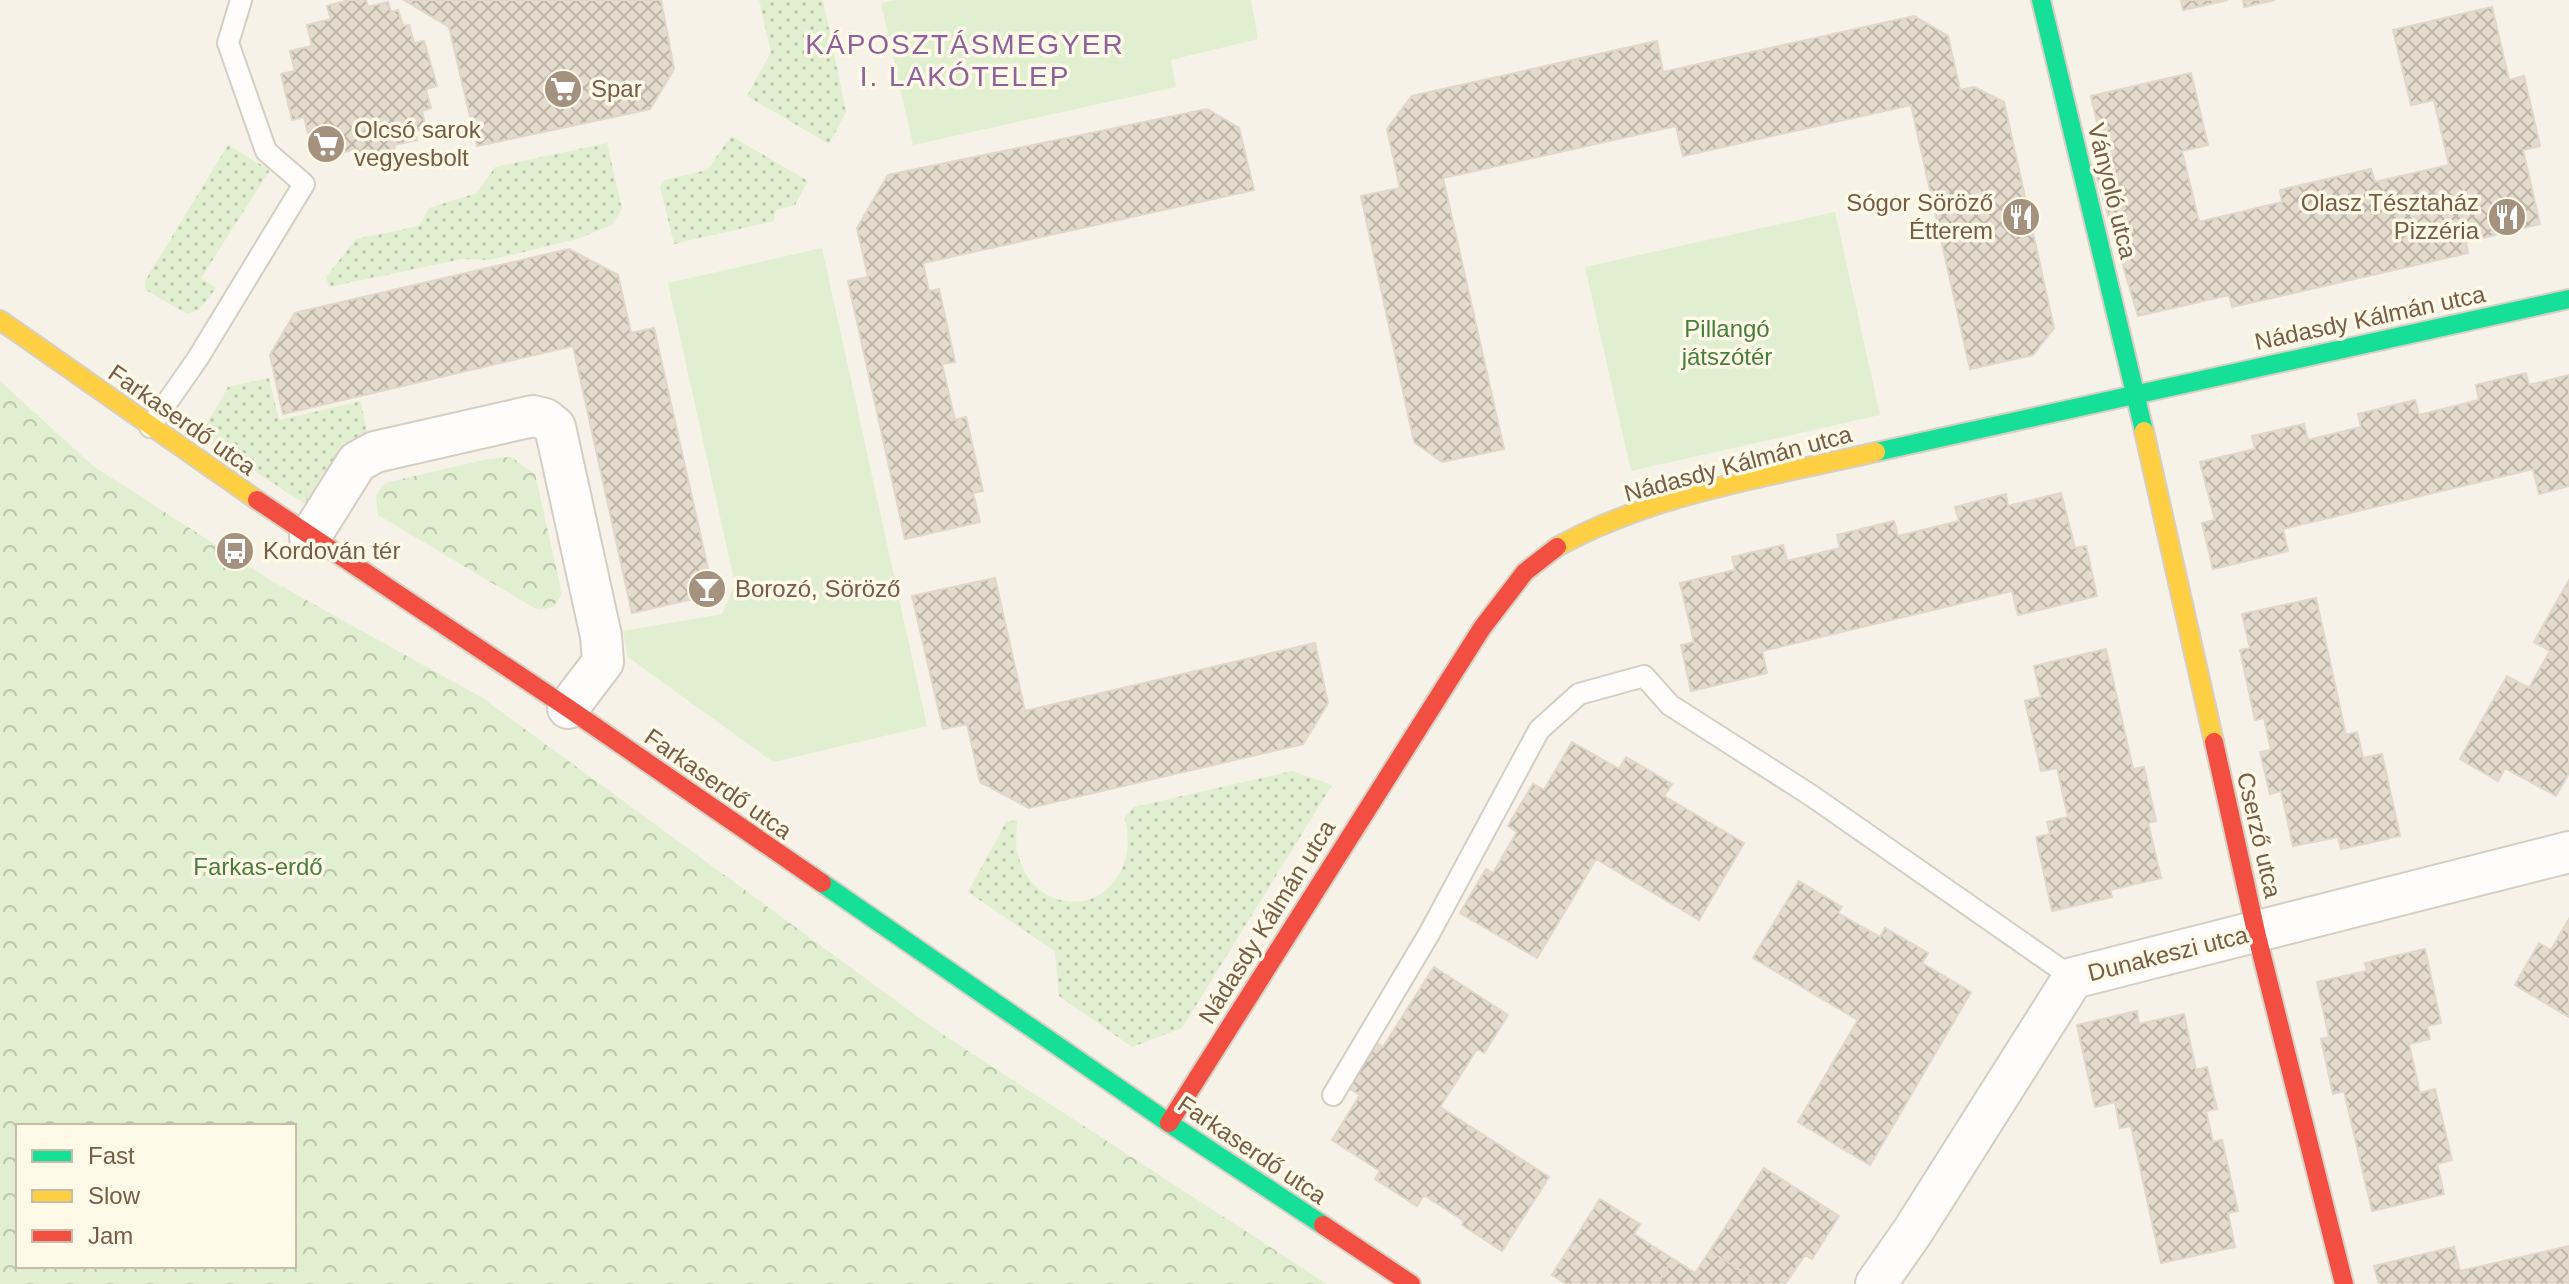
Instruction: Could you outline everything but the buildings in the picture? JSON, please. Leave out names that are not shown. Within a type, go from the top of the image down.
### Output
[{"type":"street","name":"Ványoló utca","points":[[2041,0],[2136,394]]},
{"type":"street","name":"Nádasdy Kálmán utca","points":[[1169,1123],[1475,638],[1501,599],[1542,556],[1648,508],[1950,434],[2569,299]]},
{"type":"street","name":"Farkaserdő utca","points":[[0,320],[310,537],[568,708],[1169,1123],[1411,1284]]},
{"type":"street","name":"Cserző utca","points":[[2136,394],[2256,932],[2344,1284]]},
{"type":"street","points":[[310,537],[357,462],[375,452],[533,416],[545,419],[555,427],[601,636],[603,662],[568,708]]},
{"type":"street","name":"Dunakeszi utca","points":[[1876,1284],[1913,1231],[2073,978],[2569,852]]},
{"type":"lane","points":[[150,427],[198,358],[304,184],[266,151],[228,43],[241,0]]},
{"type":"lane","points":[[1333,1095],[1429,934],[1539,730],[1579,694],[1644,676],[1670,705],[1812,796],[2073,978]]},
{"type":"green space","points":[[759,0],[823,0],[846,112],[829,144],[747,96],[771,52]]},
{"type":"green space","points":[[896,0],[1251,0],[1258,39],[1171,60],[1176,87],[913,145],[881,3]]},
{"type":"green space","points":[[731,136],[808,181],[795,205],[776,210],[774,221],[674,244],[660,187],[665,180],[707,170]]},
{"type":"green space","points":[[607,143],[622,209],[612,225],[577,239],[490,260],[462,259],[329,287],[326,277],[356,239],[419,226],[429,208],[477,193],[495,167]]},
{"type":"green space","points":[[228,145],[270,170],[201,278],[216,288],[200,309],[187,314],[146,290],[145,281]]},
{"type":"green space","name":"Pillangó játszótér","points":[[1835,212],[1880,415],[1631,471],[1585,267]]},
{"type":"green space","points":[[822,248],[927,726],[773,762],[628,657],[623,631],[722,614],[735,584],[668,283]]},
{"type":"green space","points":[[269,378],[279,420],[361,401],[369,445],[307,505],[200,436],[228,387]]},
{"type":"green space","name":"Farkas-erdő","points":[[0,381],[93,466],[272,581],[481,697],[936,1030],[1327,1284],[0,1284]]},
{"type":"green space","points":[[511,457],[535,474],[562,594],[553,607],[538,610],[378,515],[376,495],[385,483],[488,459]]},
{"type":"green space","points":[[1292,771],[1332,785],[1182,1028],[1132,1047],[1059,996],[1055,951],[968,892],[1006,822],[1017,820],[1017,851],[1025,872],[1037,887],[1052,897],[1069,902],[1086,900],[1102,893],[1116,880],[1127,849],[1125,817],[1134,807]]},
{"type":"traffic: fast","points":[[2041,0],[2144,431]]},
{"type":"traffic: fast","points":[[1876,452],[2569,299]]},
{"type":"traffic: fast","points":[[822,883],[1169,1123],[1323,1225]]},
{"type":"traffic: slow","points":[[0,320],[257,500]]},
{"type":"traffic: slow","points":[[2144,431],[2214,742]]},
{"type":"traffic: slow","points":[[1557,547],[1594,528],[1673,500],[1876,452]]},
{"type":"traffic: jam","points":[[257,500],[822,883]]},
{"type":"traffic: jam","points":[[1169,1123],[1482,628],[1525,572],[1557,547]]},
{"type":"traffic: jam","points":[[2214,742],[2256,932],[2344,1284]]},
{"type":"traffic: jam","points":[[1323,1225],[1411,1284]]},
{"type":"place","name":"Spar","points":[[563,89]]},
{"type":"place","name":"Olcsó sarok vegyesbolt","points":[[326,144]]},
{"type":"place","name":"Sógor Söröző Étterem","points":[[2021,217]]},
{"type":"place","name":"Olasz Tésztaház Pizzéria","points":[[2507,217]]},
{"type":"place","name":"Kordován tér","points":[[235,551]]},
{"type":"place","name":"Borozó, Söröző","points":[[707,589]]},
{"type":"district","name":"KÁPOSZTÁSMEGYER I. LAKÓTELEP","points":[[965,60]]}]
